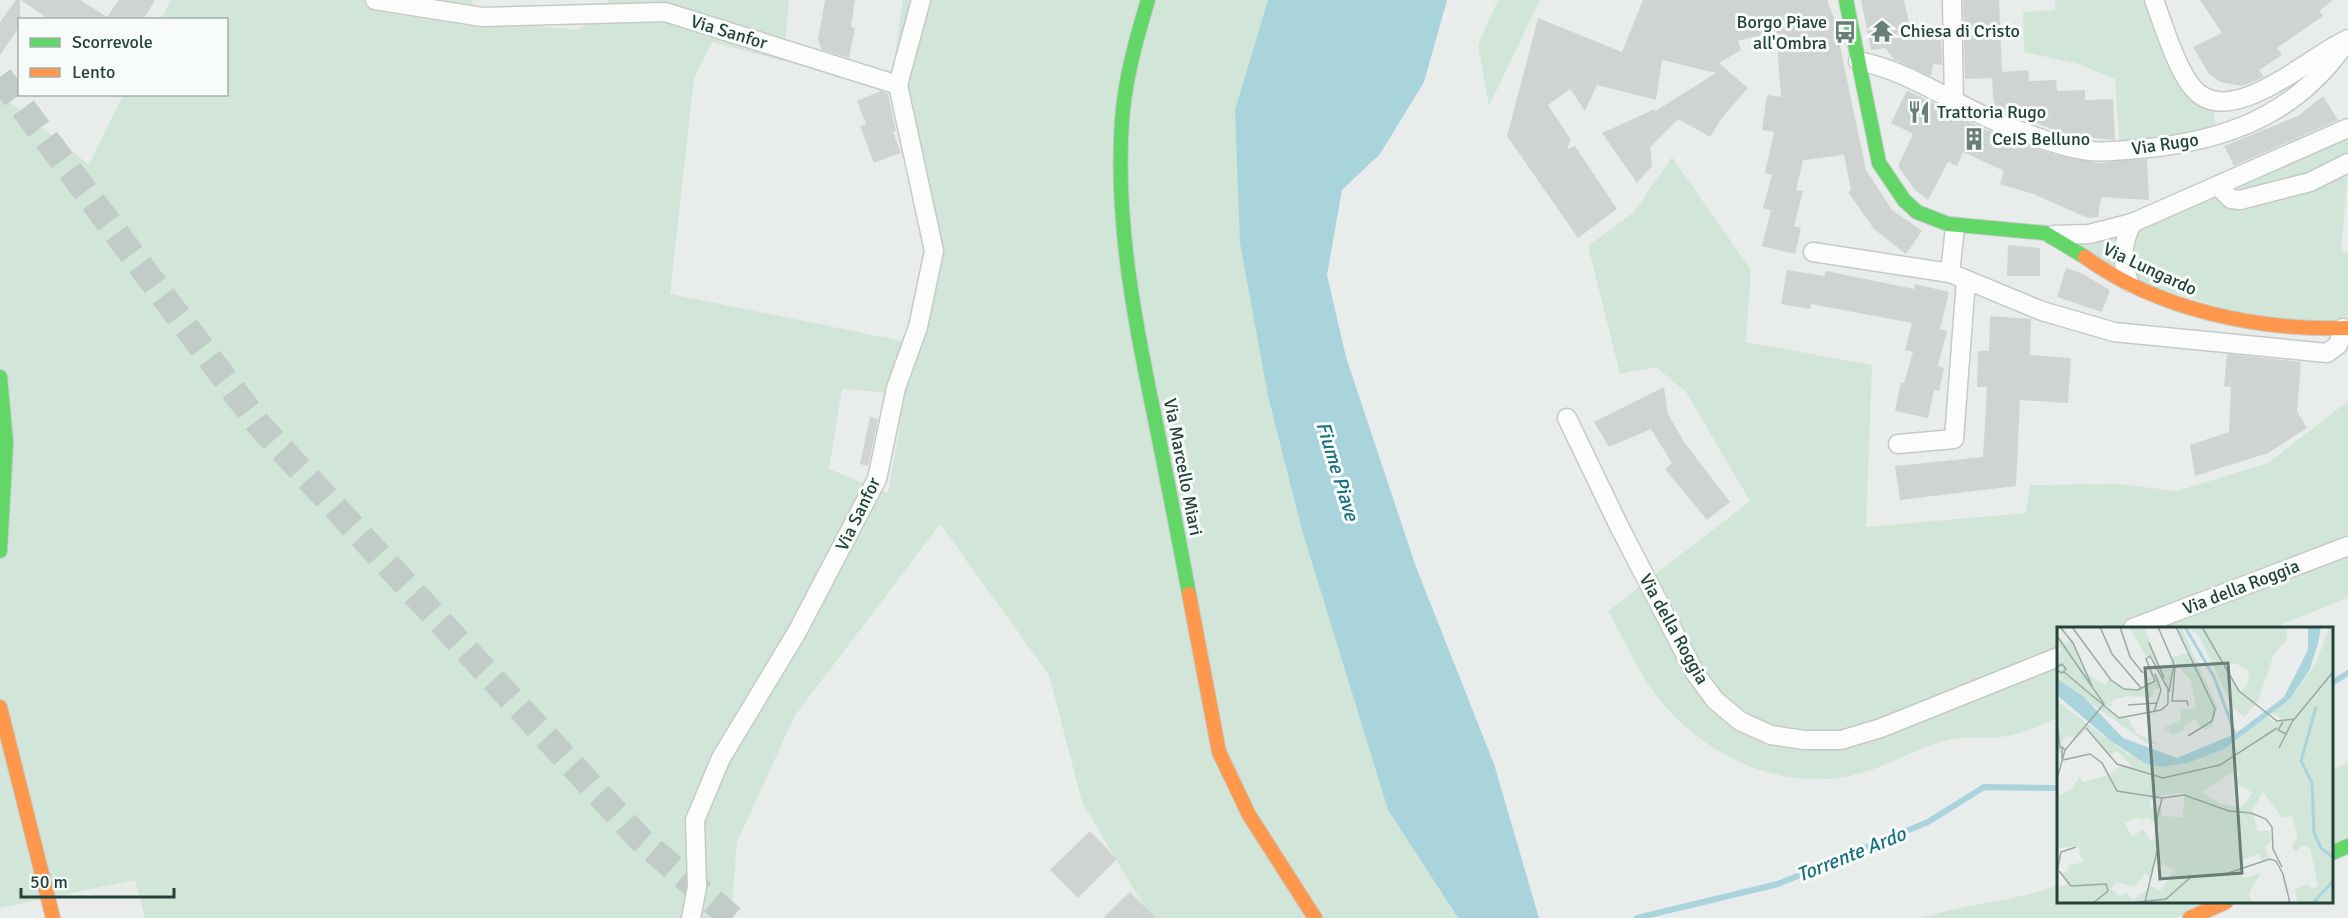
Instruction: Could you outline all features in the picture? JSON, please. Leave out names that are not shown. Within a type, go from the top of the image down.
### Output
[{"type":"street","name":"Via Sanfor","points":[[375,0],[482,16],[664,12],[898,85]]},
{"type":"street","name":"Via Sanfor","points":[[691,918],[697,886],[695,820],[721,758],[797,632],[877,479],[896,388],[918,327],[934,251],[898,85],[921,0]]},
{"type":"street","name":"Via Marcello Miari","points":[[1148,0],[1127,67],[1121,113],[1120,170],[1135,323],[1219,752],[1249,815],[1315,918]]},
{"type":"street","points":[[1846,0],[1874,146],[1887,180],[1914,210],[1931,220],[1955,227],[2050,235],[2089,234],[2132,223],[2348,128]]},
{"type":"street","points":[[1952,0],[1954,102]]},
{"type":"street","points":[[2154,0],[2188,81],[2200,96],[2219,102],[2239,100],[2261,91],[2348,39]]},
{"type":"street","name":"Via Rugo","points":[[1858,61],[1885,68],[2005,125],[2057,144],[2091,151],[2140,149],[2208,139],[2244,127],[2281,106],[2322,75],[2348,39]]},
{"type":"street","points":[[2218,186],[2231,199],[2240,200],[2317,179],[2348,163]]},
{"type":"street","points":[[2129,282],[2124,270],[2123,247],[2132,223]]},
{"type":"street","points":[[1898,444],[1954,439],[1958,277],[1955,227]]},
{"type":"street","name":"Via Lungardo","points":[[2050,235],[2105,271],[2166,301],[2235,320],[2301,327],[2346,328]]},
{"type":"street","points":[[1813,252],[1958,277],[2042,311],[2114,332],[2327,353],[2338,345],[2346,328]]},
{"type":"street","points":[[0,377],[6,443],[0,551]]},
{"type":"street","name":"Via della Roggia","points":[[1567,418],[1695,673],[1714,700],[1740,721],[1771,735],[1804,740],[1841,740],[1881,728],[2057,657]]},
{"type":"street","name":"Via della Roggia","points":[[2136,627],[2348,546]]},
{"type":"street","points":[[0,707],[53,918]]},
{"type":"street","points":[[2333,852],[2348,846]]},
{"type":"street","points":[[2190,918],[2224,903]]},
{"type":"green space","points":[[171,0],[471,0],[483,20],[578,30],[609,0],[789,0],[783,61],[712,42],[694,78],[670,294],[922,345],[941,257],[892,75],[903,0],[1268,0],[1235,110],[1268,396],[1301,527],[1388,810],[1458,918],[1151,918],[1082,802],[1049,675],[940,524],[794,717],[737,842],[731,918],[145,918],[135,880],[0,908],[0,94],[89,165],[123,96],[228,96],[228,18],[162,18]],"holes":[[[842,389],[905,394],[888,493],[829,469]]]},
{"type":"green space","points":[[1498,0],[1540,0],[1489,106],[1478,45]]},
{"type":"green space","points":[[2055,0],[2151,0],[2173,68],[2213,110],[2219,141],[2120,154],[2115,79],[2079,64],[2024,52],[2023,12],[2055,10]]},
{"type":"green space","points":[[2348,132],[2348,172],[2341,252],[2348,252],[2348,329],[2295,329],[2132,281],[2052,230],[2121,231]]},
{"type":"green space","points":[[1672,157],[1751,270],[1746,342],[1872,365],[1866,527],[2026,513],[2030,485],[2118,484],[2177,491],[2268,463],[2348,401],[2348,598],[2275,627],[2057,627],[2057,718],[2007,736],[1959,738],[1944,741],[1874,769],[1850,776],[1823,779],[1796,778],[1769,773],[1744,764],[1719,751],[1676,718],[1658,698],[1638,667],[1608,611],[1750,501],[1686,392],[1656,367],[1620,374],[1588,246],[1634,212]]},
{"type":"green space","points":[[2348,763],[2348,840],[2333,847],[2333,770]]},
{"type":"green space","points":[[2057,885],[2057,903],[2210,903],[2176,918],[1921,918],[2042,891]]},
{"type":"water","name":"Fiume Piave","points":[[1268,0],[1447,0],[1424,82],[1380,154],[1342,190],[1327,275],[1346,357],[1416,567],[1494,764],[1539,918],[1458,918],[1388,810],[1301,527],[1268,396],[1240,243],[1235,110]]},
{"type":"building","points":[[16,0],[20,0],[18,29],[0,55],[0,22]]},
{"type":"building","points":[[21,0],[80,0],[107,17],[119,0],[155,0],[144,18],[47,18]]},
{"type":"building","points":[[825,0],[855,0],[851,27],[855,28],[849,58],[822,50],[818,40]]},
{"type":"building","points":[[1643,0],[1827,0],[1834,18],[1866,170],[1892,210],[1922,231],[1906,254],[1874,229],[1848,192],[1851,190],[1844,155],[1803,160],[1796,190],[1803,191],[1794,226],[1801,228],[1795,254],[1762,246],[1771,210],[1763,208],[1772,175],[1765,173],[1774,132],[1762,130],[1767,95],[1781,97],[1776,31],[1738,41],[1741,50],[1719,63],[1748,88],[1721,119],[1710,137],[1678,119],[1650,147],[1652,166],[1637,183],[1602,133],[1655,109],[1654,112],[1716,73],[1662,60],[1656,100],[1597,85],[1585,111],[1570,89],[1548,105],[1571,140],[1567,149],[1575,146],[1617,209],[1578,238],[1507,136],[1538,18],[1622,52]]},
{"type":"building","points":[[1861,0],[1904,0],[1909,22],[1917,22],[1921,39],[1941,37],[1942,65],[1933,64],[1931,76],[1895,60],[1885,48],[1871,50]]},
{"type":"building","points":[[1963,0],[1999,0],[2002,72],[2028,70],[2029,81],[2056,80],[2057,91],[2085,90],[2085,100],[2113,99],[2115,140],[2072,136],[1994,108],[1992,78],[1965,79]]},
{"type":"building","points":[[2200,0],[2333,0],[2319,11],[2323,16],[2277,48],[2282,55],[2259,70],[2264,77],[2242,86],[2220,82],[2209,74],[2193,47],[2222,33]]},
{"type":"building","points":[[1907,90],[1984,129],[2055,155],[2098,163],[2147,159],[2149,200],[2101,197],[2098,217],[2088,218],[2033,194],[2000,184],[2004,171],[1963,152],[1957,166],[1948,162],[1928,200],[1915,190],[1898,166],[1913,134],[1891,123]]},
{"type":"building","points":[[881,91],[888,94],[896,131],[893,132],[901,153],[874,163],[860,126],[866,124],[857,101]]},
{"type":"building","points":[[2323,96],[2338,120],[2234,166],[2224,146],[2298,116]]},
{"type":"building","points":[[2008,245],[2040,248],[2040,276],[2007,276]]},
{"type":"building","points":[[2066,268],[2081,273],[2110,290],[2102,312],[2057,297]]},
{"type":"building","points":[[1787,270],[1824,276],[1826,271],[1914,289],[1915,284],[1949,292],[1940,329],[1947,331],[1938,366],[1944,368],[1939,391],[1934,390],[1928,418],[1895,411],[1901,382],[1904,383],[1913,352],[1905,350],[1912,323],[1811,304],[1810,309],[1781,304]]},
{"type":"building","points":[[1990,316],[2031,319],[2030,355],[2071,358],[2068,403],[2020,400],[2016,486],[1900,500],[1895,466],[1983,457],[1987,387],[1977,387],[1978,351],[1989,351]]},
{"type":"building","points":[[2227,354],[2301,362],[2297,411],[2307,428],[2268,453],[2195,476],[2190,445],[2229,432],[2231,387],[2224,386]]},
{"type":"building","points":[[1664,387],[1668,414],[1684,442],[1730,502],[1707,520],[1665,469],[1672,463],[1651,429],[1609,447],[1594,422]]},
{"type":"building","points":[[870,417],[878,419],[868,466],[860,464]]},
{"type":"building","points":[[1090,831],[1117,859],[1078,898],[1050,870]]},
{"type":"building","points":[[1130,892],[1156,918],[1103,918]]},
{"type":"waterway","name":"Torrente Ardo","points":[[2333,682],[2348,673]]},
{"type":"waterway","name":"Torrente Ardo","points":[[1637,918],[1778,884],[1928,822],[1984,787],[2057,788]]},
{"type":"tunnel","points":[[0,77],[260,426],[641,840],[732,918]]},
{"type":"traffic: fast","points":[[1148,0],[1139,30],[1123,105],[1121,194],[1133,305],[1189,594]]},
{"type":"traffic: fast","points":[[1846,0],[1879,163],[1904,200],[1917,212],[1948,224],[2045,233],[2085,257]]},
{"type":"traffic: fast","points":[[0,377],[6,443],[0,551]]},
{"type":"traffic: fast","points":[[2333,853],[2348,846]]},
{"type":"traffic: slow","points":[[2085,257],[2145,291],[2211,314],[2280,326],[2348,328]]},
{"type":"traffic: slow","points":[[1189,594],[1219,752],[1249,815],[1315,918]]},
{"type":"traffic: slow","points":[[0,707],[53,918]]},
{"type":"traffic: slow","points":[[2190,918],[2224,903]]},
{"type":"place","name":"Chiesa di Cristo","points":[[1882,31]]},
{"type":"place","name":"Borgo Piave all'Ombra","points":[[1845,32]]},
{"type":"place","name":"Trattoria Rugo","points":[[1919,112]]},
{"type":"place","name":"CeIS Belluno","points":[[1974,139]]}]
